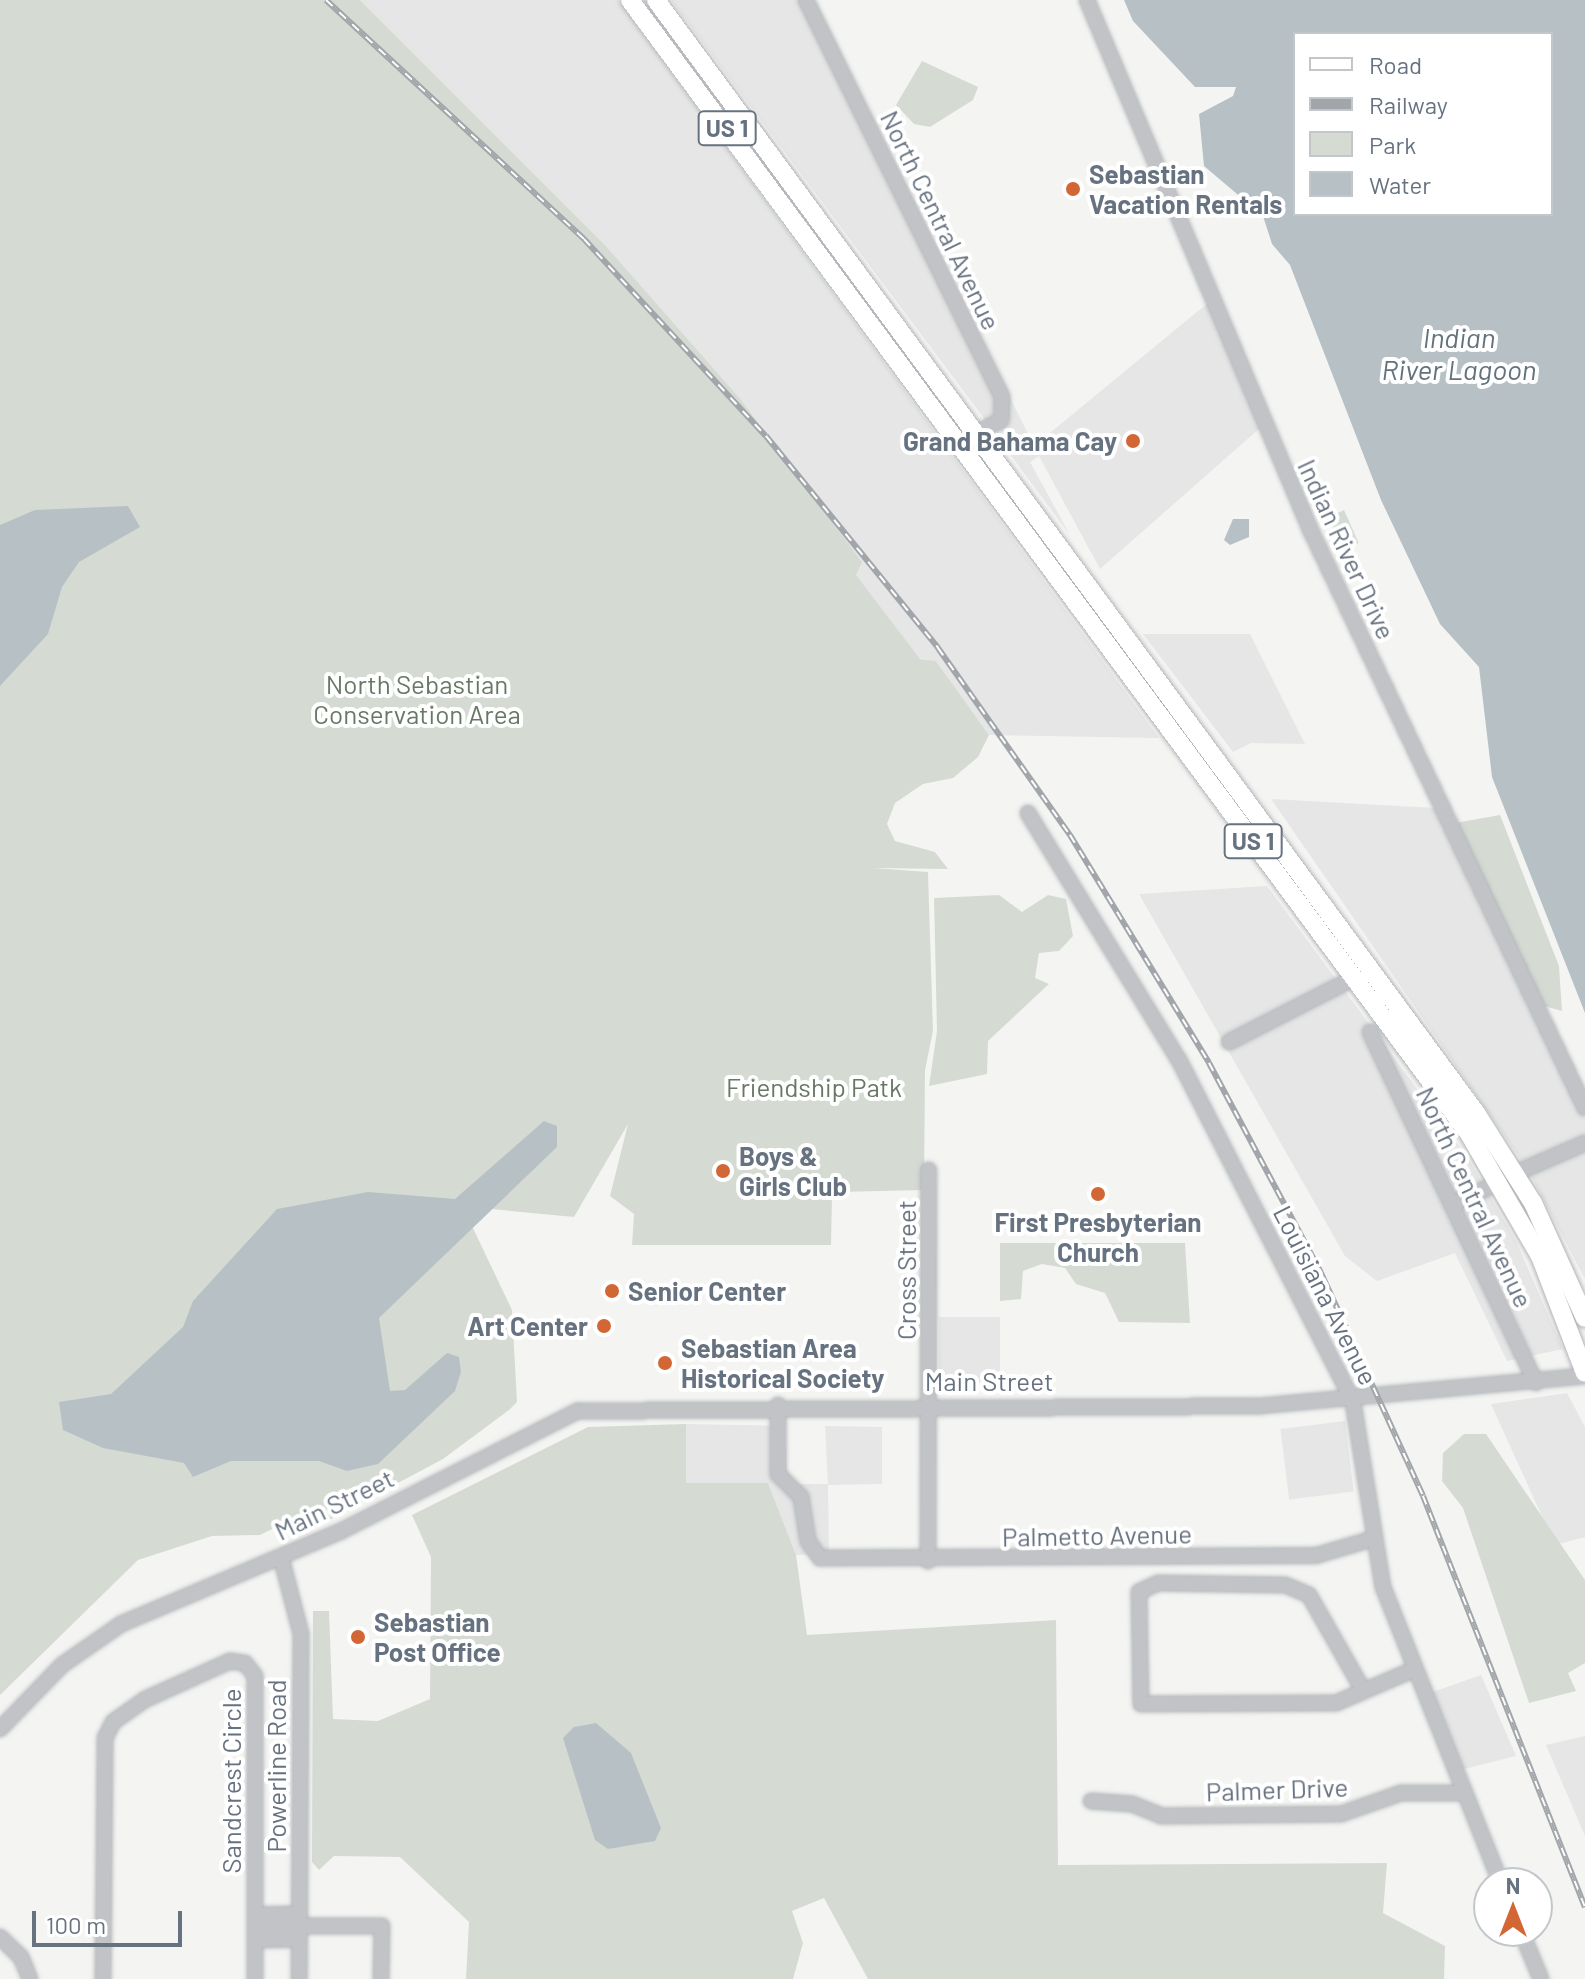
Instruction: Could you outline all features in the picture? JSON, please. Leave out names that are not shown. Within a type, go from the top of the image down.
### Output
[{"type":"main road","name":"US 1","points":[[630,0],[831,252]]},
{"type":"main road","name":"US 1","points":[[656,0],[831,252],[1332,948],[1389,996],[1508,1177],[1585,1318]]},
{"type":"main road","name":"US 1","points":[[967,439],[1508,1177],[1585,1375]]},
{"type":"street","name":"North Central Avenue","points":[[806,0],[1002,397],[1001,420],[967,439]]},
{"type":"street","name":"Indian River Drive","points":[[1087,0],[1310,529],[1585,1108]]},
{"type":"street","name":"Louisiana Avenue","points":[[1028,813],[1179,1060],[1353,1402],[1372,1539],[1415,1669],[1494,1867]]},
{"type":"street","points":[[1229,1042],[1359,970]]},
{"type":"street","name":"North Central Avenue","points":[[1370,1032],[1536,1383]]},
{"type":"street","points":[[1453,1204],[1585,1143]]},
{"type":"street","name":"Cross Street","points":[[928,1561],[931,1405],[929,1170]]},
{"type":"street","name":"Main Street","points":[[0,1729],[90,1643],[153,1608],[281,1557],[578,1411],[778,1405],[1353,1402],[1585,1375]]},
{"type":"street","name":"Palmetto Avenue","points":[[778,1405],[778,1474],[801,1497],[808,1541],[820,1558],[928,1561],[1318,1555],[1372,1539]]},
{"type":"street","name":"Powerline Road","points":[[281,1557],[301,1634],[299,1979]]},
{"type":"street","points":[[1363,1690],[1309,1595],[1285,1585],[1158,1583],[1139,1592],[1141,1704],[1336,1703],[1415,1669]]},
{"type":"street","name":"Sandcrest Circle","points":[[103,1979],[105,1738],[113,1722],[146,1699],[230,1661],[245,1663],[255,1676],[255,1979]]},
{"type":"street","name":"Palmer Drive","points":[[1091,1801],[1132,1804],[1161,1816],[1341,1814],[1401,1793],[1464,1793]]},
{"type":"street","points":[[256,1927],[382,1926],[381,1979]]},
{"type":"street","points":[[0,1937],[21,1957],[30,1979]]},
{"type":"street","points":[[1528,1947],[1541,1979]]},
{"type":"shaded area","points":[[360,0],[618,0],[1159,738],[989,735],[936,661],[917,658],[604,244]]},
{"type":"shaded area","points":[[671,0],[800,0],[997,399],[989,425]]},
{"type":"shaded area","points":[[812,0],[1034,446],[1209,302],[1260,428],[1100,569],[1039,456],[1030,462],[1070,535],[995,434],[1008,420],[1007,394]]},
{"type":"shaded area","points":[[1143,634],[1250,634],[1305,744],[1251,743],[1233,752]]},
{"type":"shaded area","points":[[1271,799],[1436,808],[1585,1119],[1585,1279],[1528,1170]]},
{"type":"shaded area","points":[[1267,886],[1466,1155],[1516,1241],[1563,1349],[1507,1361],[1455,1253],[1377,1281],[1345,1256],[1139,894]]},
{"type":"shaded area","points":[[939,1317],[1000,1317],[1000,1385],[939,1385]]},
{"type":"shaded area","points":[[1567,1393],[1585,1427],[1585,1537],[1555,1545],[1491,1404]]},
{"type":"shaded area","points":[[1345,1421],[1354,1491],[1289,1499],[1280,1429]]},
{"type":"shaded area","points":[[686,1424],[784,1426],[788,1484],[828,1484],[825,1426],[882,1427],[882,1484],[828,1485],[829,1554],[796,1555],[768,1483],[686,1484]]},
{"type":"shaded area","points":[[1481,1675],[1516,1756],[1460,1770],[1430,1693]]},
{"type":"shaded area","points":[[1585,1736],[1585,1836],[1546,1745]]},
{"type":"green space","name":"North Sebastian Conservation Area","points":[[0,0],[360,0],[604,244],[741,400],[862,562],[856,575],[920,659],[936,661],[989,735],[978,757],[953,778],[923,784],[895,803],[887,824],[895,841],[935,852],[948,869],[873,868],[928,872],[933,1031],[925,1070],[924,1190],[838,1192],[832,1197],[831,1245],[632,1245],[634,1214],[610,1196],[628,1124],[574,1217],[491,1209],[472,1226],[512,1310],[517,1402],[509,1410],[443,1459],[323,1523],[314,1508],[260,1535],[212,1536],[138,1560],[0,1695]]},
{"type":"green space","points":[[922,61],[978,87],[973,100],[930,127],[914,124],[896,105]]},
{"type":"green space","points":[[1344,510],[1359,543],[1343,550],[1328,517]]},
{"type":"green space","points":[[1500,815],[1559,966],[1562,1011],[1541,1005],[1455,823]]},
{"type":"green space","points":[[999,895],[1022,912],[1048,895],[1066,899],[1073,936],[1059,951],[1039,953],[1035,978],[1049,984],[988,1041],[987,1074],[929,1086],[937,1031],[934,898]]},
{"type":"green space","points":[[1000,1243],[1185,1243],[1190,1323],[1119,1322],[1105,1293],[1076,1284],[1065,1268],[1042,1264],[1023,1271],[1021,1299],[1000,1301]]},
{"type":"green space","points":[[686,1424],[686,1483],[768,1483],[796,1555],[807,1635],[1056,1620],[1058,1865],[1387,1863],[1383,1913],[1445,1946],[1444,1979],[868,1979],[824,1898],[792,1911],[803,1943],[793,1979],[466,1979],[469,1922],[400,1857],[334,1856],[319,1870],[312,1862],[313,1611],[329,1611],[333,1719],[378,1721],[430,1699],[431,1557],[412,1515],[588,1427]]},
{"type":"green space","points":[[1464,1434],[1486,1434],[1585,1580],[1585,1663],[1568,1673],[1576,1691],[1529,1703],[1463,1508],[1442,1481],[1443,1453]]},
{"type":"water","name":"Indian River Lagoon","points":[[1124,0],[1585,0],[1585,1013],[1492,777],[1479,667],[1440,624],[1381,500],[1290,265],[1272,244],[1263,216],[1204,166],[1199,114],[1233,96],[1236,87],[1195,87],[1133,21]]},
{"type":"water","points":[[128,506],[140,527],[79,562],[62,587],[48,634],[0,686],[0,525],[35,510]]},
{"type":"water","points":[[1233,519],[1249,519],[1249,537],[1230,545],[1224,540]]},
{"type":"water","points":[[544,1121],[557,1126],[557,1147],[379,1318],[390,1391],[405,1390],[447,1353],[459,1357],[461,1372],[455,1391],[378,1464],[347,1471],[319,1461],[231,1461],[193,1477],[184,1463],[103,1448],[63,1430],[59,1402],[111,1394],[183,1327],[193,1301],[277,1209],[368,1192],[455,1199]]},
{"type":"water","points":[[596,1723],[631,1753],[661,1828],[655,1841],[608,1849],[595,1840],[563,1738],[574,1727]]},
{"type":"railway","points":[[326,0],[584,239],[766,436],[938,648],[1070,835],[1209,1063],[1321,1273],[1423,1496],[1585,1907]]},
{"type":"place","name":"Sebastian Vacation Rentals","points":[[1073,189]]},
{"type":"place","name":"Grand Bahama Cay","points":[[1133,441]]},
{"type":"place","name":"Boys & Girls Club","points":[[723,1171]]},
{"type":"place","name":"First Presbyterian Church","points":[[1098,1194]]},
{"type":"place","name":"Senior Center","points":[[612,1291]]},
{"type":"place","name":"Art Center","points":[[604,1326]]},
{"type":"place","name":"Sebastian Area Historical Society","points":[[665,1363]]},
{"type":"place","name":"Sebastian Post Office","points":[[358,1637]]},
{"type":"park label","name":"Friendship Patk","points":[[814,1087]]}]
